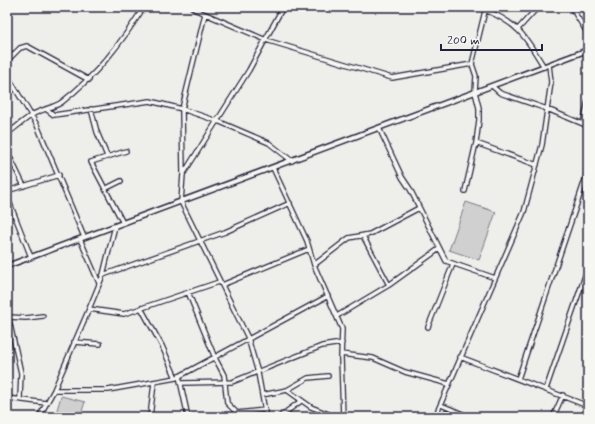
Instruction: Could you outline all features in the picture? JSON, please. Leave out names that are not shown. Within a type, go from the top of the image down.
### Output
[{"type":"main road","points":[[7,266],[293,161],[588,50]]},
{"type":"street","points":[[7,134],[32,115],[61,103],[89,80],[134,24],[144,7]]},
{"type":"street","points":[[192,7],[266,40],[392,78],[472,64]]},
{"type":"street","points":[[183,174],[266,40],[283,7]]},
{"type":"street","points":[[518,29],[538,7]]},
{"type":"street","points":[[572,7],[588,34]]},
{"type":"street","points":[[465,192],[476,142],[479,108],[475,92],[476,76],[472,64],[485,8],[504,18],[518,29],[544,67]]},
{"type":"street","points":[[205,14],[182,108],[183,174],[181,202],[248,338],[258,373],[266,417]]},
{"type":"street","points":[[7,61],[20,48],[27,46],[89,80]]},
{"type":"street","points":[[435,417],[524,212],[542,145],[551,82],[549,65]]},
{"type":"street","points":[[7,75],[32,115],[59,175],[99,283]]},
{"type":"street","points":[[492,86],[500,93],[547,109],[588,126]]},
{"type":"street","points":[[46,109],[54,115],[150,101],[182,108],[217,121],[269,143],[293,161]]},
{"type":"street","points":[[583,124],[588,101]]},
{"type":"street","points":[[92,109],[97,132],[107,156]]},
{"type":"street","points":[[380,128],[402,177],[446,261],[495,278]]},
{"type":"street","points":[[476,142],[537,165]]},
{"type":"street","points":[[7,151],[24,186]]},
{"type":"street","points":[[123,223],[91,162],[126,151]]},
{"type":"street","points":[[273,168],[307,241],[314,265],[342,329],[341,354],[343,417]]},
{"type":"street","points":[[518,379],[588,170]]},
{"type":"street","points":[[7,191],[59,175]]},
{"type":"street","points":[[105,189],[121,181]]},
{"type":"street","points":[[7,196],[31,257]]},
{"type":"street","points":[[103,275],[201,241],[290,203]]},
{"type":"street","points":[[314,265],[349,238],[370,234],[419,208]]},
{"type":"street","points":[[39,417],[54,390],[103,275],[115,226]]},
{"type":"street","points":[[363,236],[389,285]]},
{"type":"street","points":[[89,309],[124,314],[188,292],[221,284],[309,249]]},
{"type":"street","points":[[337,316],[389,285],[440,249]]},
{"type":"street","points":[[428,326],[453,264]]},
{"type":"street","points":[[546,389],[588,267]]},
{"type":"street","points":[[188,292],[215,358],[222,367],[227,403],[237,413]]},
{"type":"street","points":[[54,390],[108,390],[154,383],[178,377],[328,296]]},
{"type":"street","points":[[141,308],[182,382],[188,417]]},
{"type":"street","points":[[7,311],[21,373],[20,398]]},
{"type":"street","points":[[9,317],[26,318],[43,316]]},
{"type":"street","points":[[74,342],[100,344]]},
{"type":"street","points":[[182,382],[232,382],[258,373],[283,360],[322,346],[342,342]]},
{"type":"street","points":[[341,354],[373,358],[405,372],[449,384]]},
{"type":"street","points":[[460,357],[563,395],[588,406]]},
{"type":"street","points":[[262,395],[287,390],[308,378],[328,376]]},
{"type":"street","points":[[150,417],[154,383]]},
{"type":"street","points":[[287,390],[301,401],[336,417]]},
{"type":"street","points":[[553,417],[563,395]]},
{"type":"street","points":[[7,398],[20,398],[46,403]]},
{"type":"street","points":[[279,417],[301,401]]},
{"type":"street","points":[[441,405],[470,417]]},
{"type":"street","points":[[230,417],[237,413],[265,410]]},
{"type":"shaded area","points":[[466,202],[496,212],[479,260],[449,250]]},
{"type":"shaded area","points":[[61,396],[85,402],[80,417],[55,417]]}]
